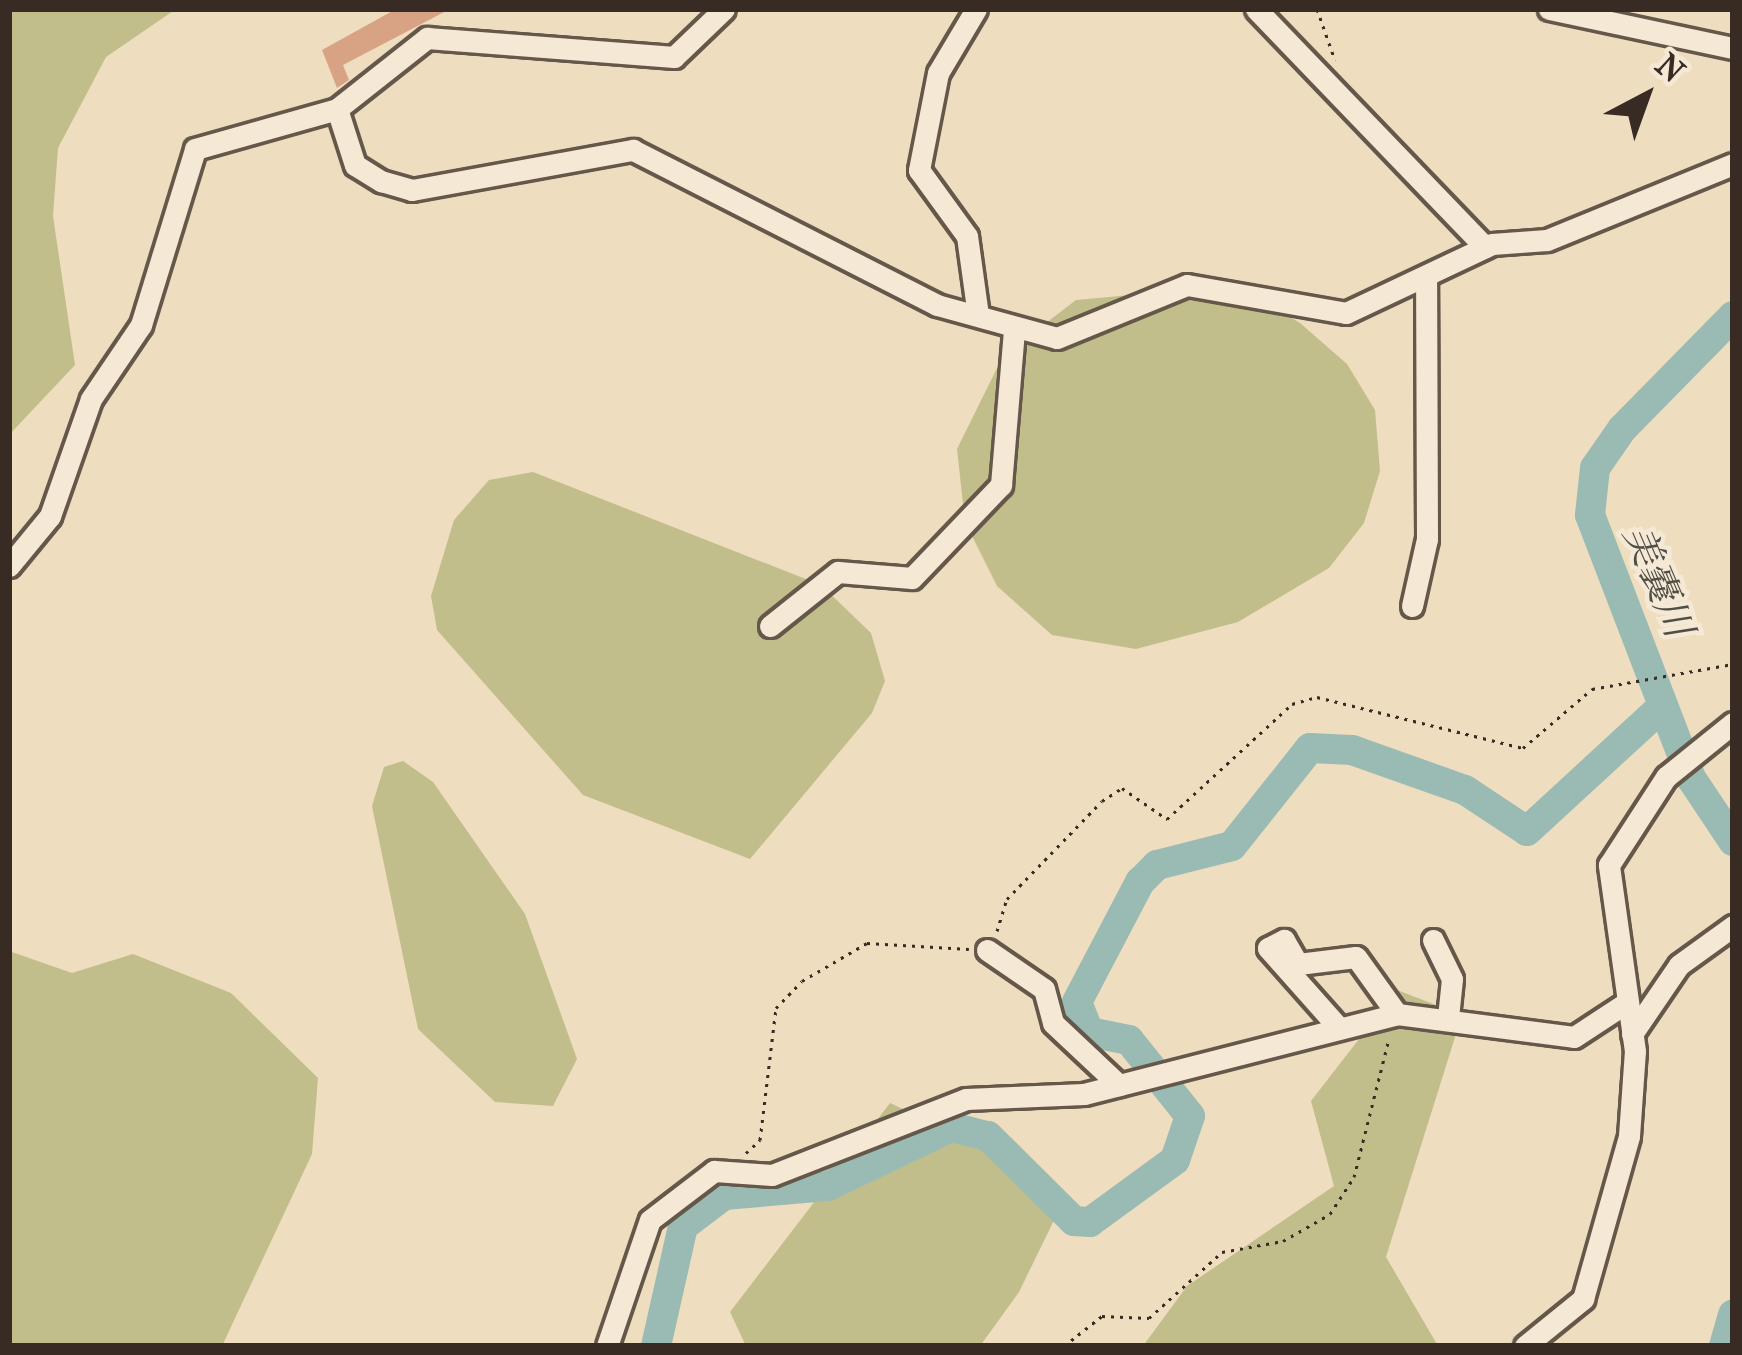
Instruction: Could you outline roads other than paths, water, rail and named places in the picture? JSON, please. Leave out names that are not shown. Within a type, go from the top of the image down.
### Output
[{"type":"street","points":[[9,566],[50,515],[92,399],[140,325],[195,149],[337,109],[427,38],[674,57],[724,9]]},
{"type":"street","points":[[976,9],[938,73],[919,170],[967,236],[978,315]]},
{"type":"street","points":[[1256,9],[1485,247]]},
{"type":"street","points":[[1549,9],[1733,48]]},
{"type":"street","points":[[337,109],[355,165],[382,181],[412,190],[633,150],[777,232],[1014,330],[1057,338],[1187,285],[1346,313],[1426,280],[1485,247],[1547,240],[1733,164]]},
{"type":"street","points":[[1412,606],[1427,539],[1426,280]]},
{"type":"street","points":[[770,626],[838,572],[912,578],[1001,485],[1014,330]]},
{"type":"street","points":[[1525,1346],[1583,1299],[1629,1136],[1632,1034],[1606,884],[1648,797],[1732,723]]},
{"type":"street","points":[[1632,1034],[1679,965],[1727,929]]},
{"type":"street","points":[[1339,1028],[1268,948],[1284,940],[1298,964],[1356,957],[1397,1014]]},
{"type":"street","points":[[1433,940],[1452,979],[1448,1015]]},
{"type":"street","points":[[987,950],[1044,989],[1053,1023],[1119,1085]]},
{"type":"street","points":[[607,1346],[650,1220],[693,1179],[727,1171],[772,1175],[966,1099],[1119,1085],[1397,1014],[1448,1015],[1574,1037],[1627,1003]]},
{"type":"waterway","name":"美嚢川","points":[[1733,316],[1622,429],[1595,468],[1590,515],[1691,778],[1733,841]]},
{"type":"waterway","points":[[656,1346],[683,1226],[724,1195],[828,1186],[951,1127],[988,1136],[1074,1221],[1090,1222],[1175,1160],[1190,1116],[1129,1040],[1089,1032],[1077,1002],[1140,882],[1157,865],[1232,846],[1310,748],[1352,750],[1465,790],[1527,831],[1662,707]]},
{"type":"waterway","name":"美嚢川","points":[[1724,1346],[1733,1314]]}]
